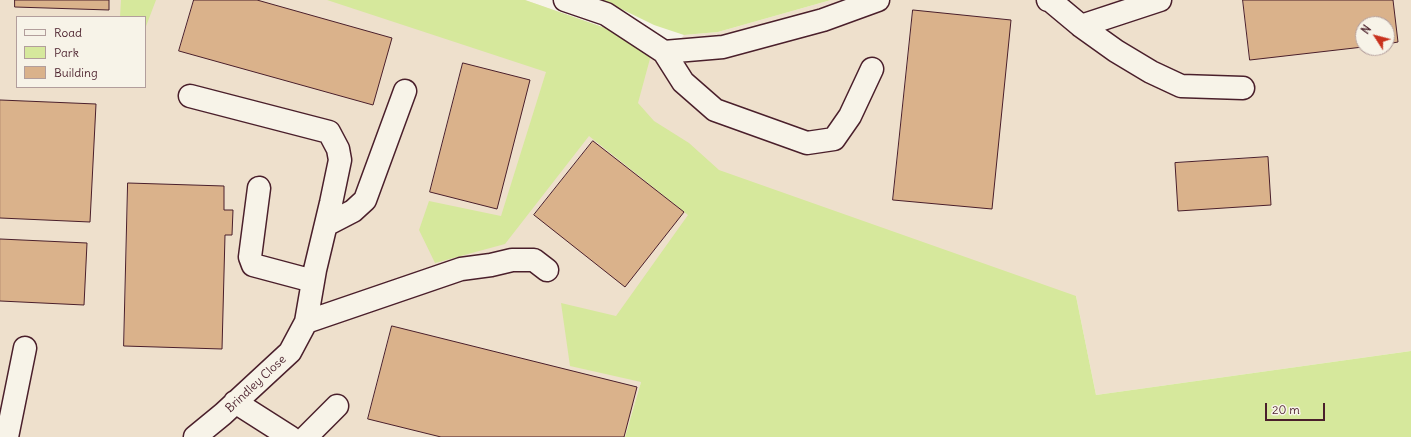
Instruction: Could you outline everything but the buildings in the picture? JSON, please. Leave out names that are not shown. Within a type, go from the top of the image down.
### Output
[{"type":"street","points":[[565,0],[606,14],[664,52],[683,82],[715,110],[807,143],[834,139],[850,116],[872,69]]},
{"type":"street","points":[[664,52],[723,47],[823,20],[878,0]]},
{"type":"street","points":[[1048,0],[1116,51],[1151,72],[1182,86],[1243,88]]},
{"type":"street","points":[[1081,26],[1160,0]]},
{"type":"street","points":[[326,225],[353,211],[365,200],[405,91]]},
{"type":"street","name":"Brindley Close","points":[[190,96],[329,132],[338,149],[340,160],[314,276],[306,322],[290,352],[195,437]]},
{"type":"street","points":[[259,188],[250,257],[253,265],[314,276]]},
{"type":"street","points":[[306,322],[461,269],[491,266],[512,260],[534,260],[547,270]]},
{"type":"street","points":[[7,437],[25,348]]},
{"type":"street","points":[[235,402],[290,437]]},
{"type":"street","points":[[306,437],[336,406]]},
{"type":"shaded area","points":[[0,0],[525,0],[611,30],[662,62],[684,35],[718,32],[831,0],[1411,0],[1411,351],[1096,395],[1076,296],[641,382],[625,437],[0,437]]},
{"type":"green space","points":[[121,0],[156,0],[146,26],[146,16],[120,16]]},
{"type":"green space","points":[[327,0],[525,0],[611,30],[651,55],[638,103],[654,121],[689,143],[719,170],[1076,296],[1096,395],[1411,351],[1411,437],[625,437],[641,382],[570,366],[561,303],[616,316],[688,215],[589,136],[505,244],[435,263],[419,230],[429,201],[501,216],[546,72]]},
{"type":"green space","points":[[603,0],[831,0],[718,32],[684,35],[654,25]]}]
